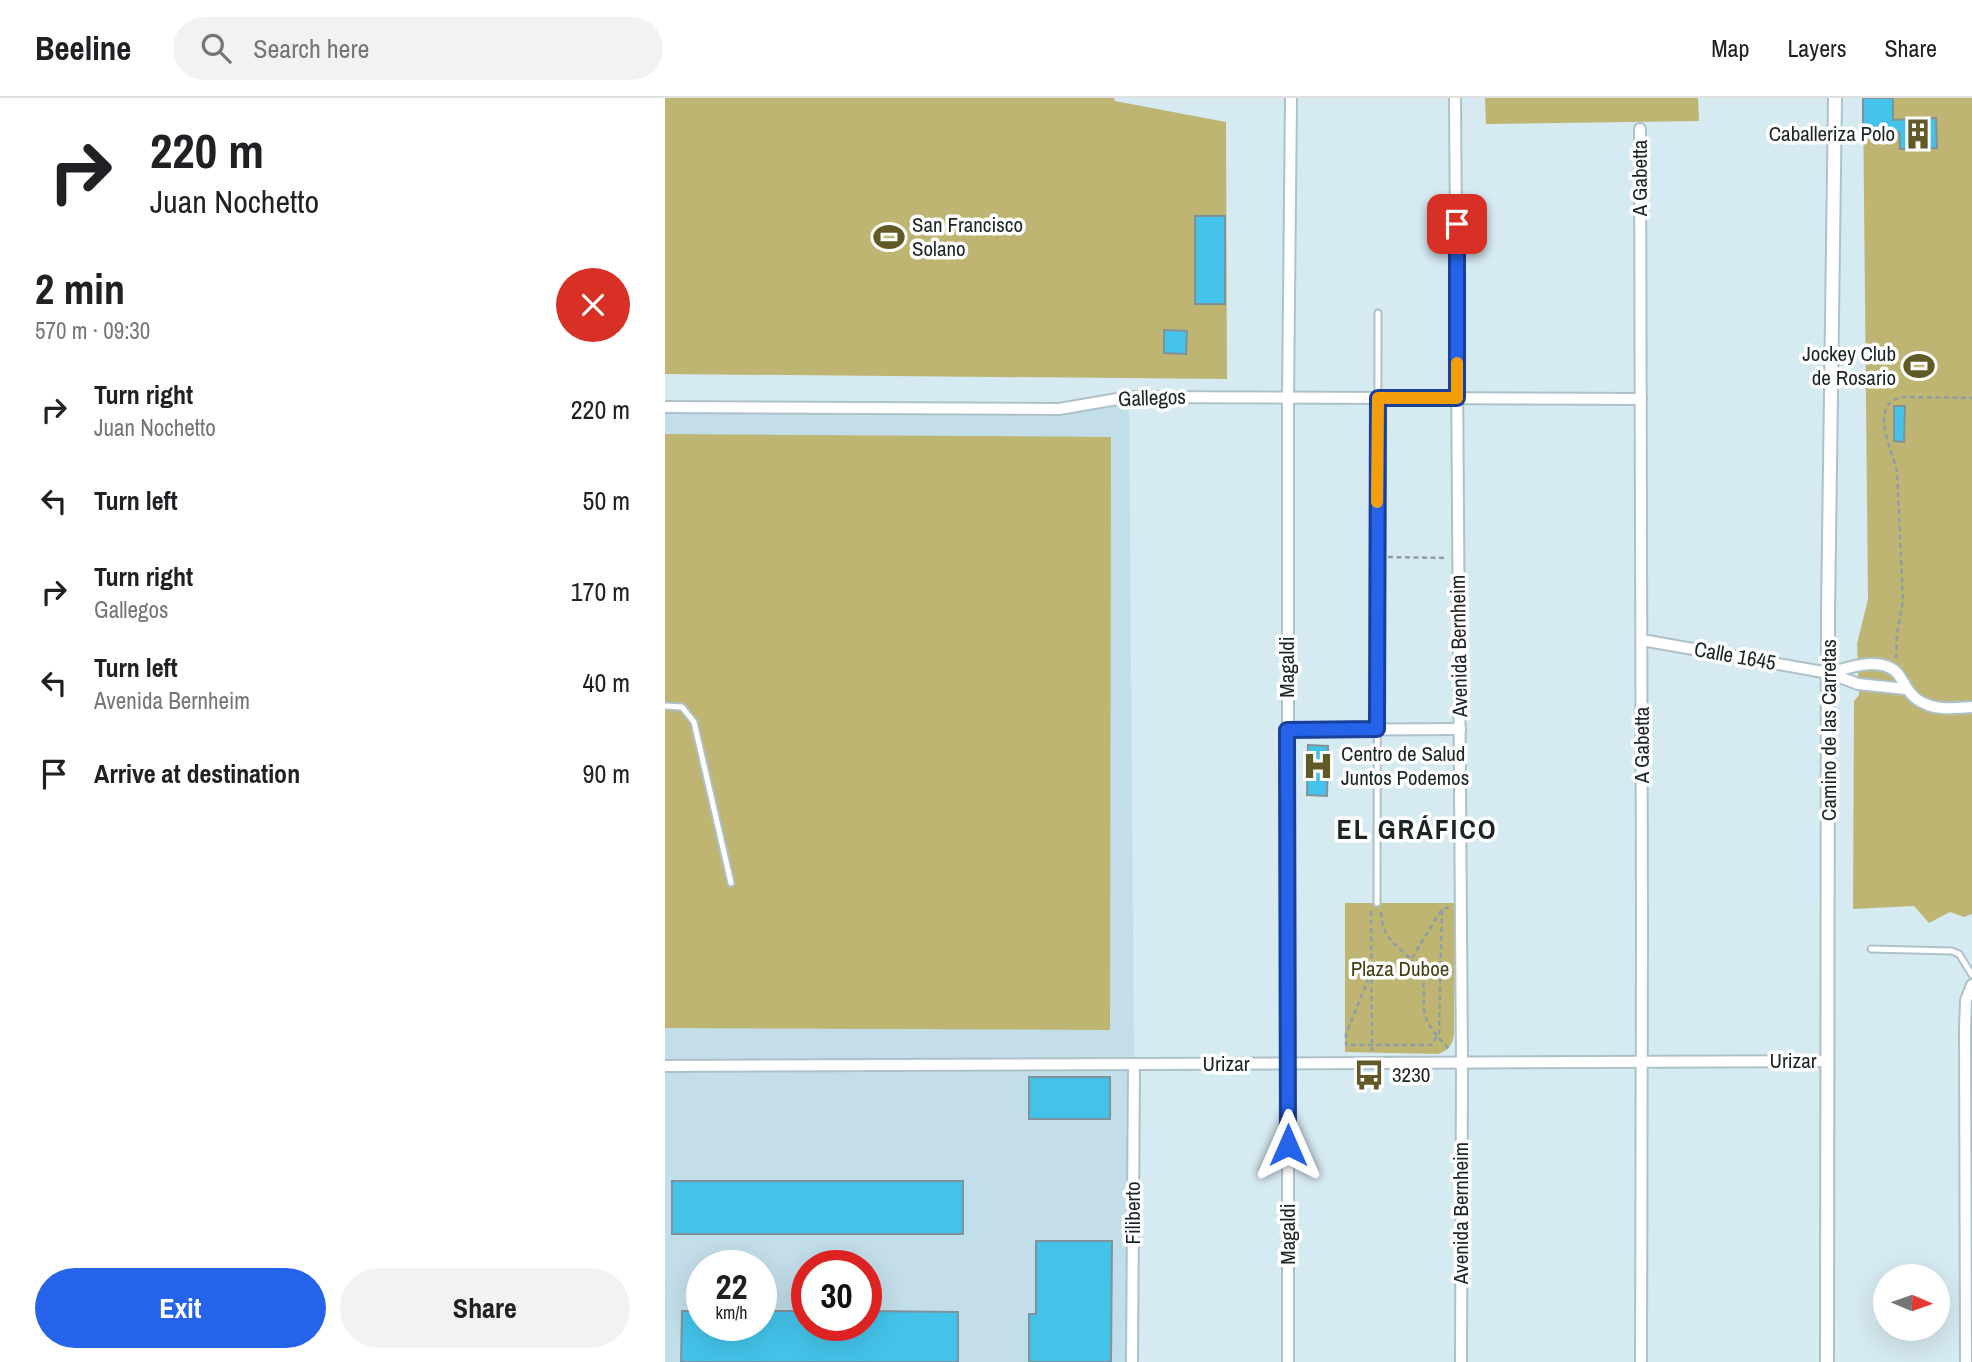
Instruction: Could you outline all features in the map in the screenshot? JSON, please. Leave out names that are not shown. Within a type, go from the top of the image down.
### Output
[{"type":"street","name":"Magaldi","points":[[1288,1362],[1290,98]]},
{"type":"street","name":"Avenida Bernheim","points":[[1455,98],[1462,1063],[1461,1362]]},
{"type":"street","name":"Camino de las Carretas","points":[[1827,1362],[1829,673],[1836,98]]},
{"type":"street","name":"A Gabetta","points":[[1640,129],[1641,1362]]},
{"type":"street","name":"Gallegos","points":[[665,407],[1059,409],[1129,397],[1641,400]]},
{"type":"street","name":"Calle 1645","points":[[1642,640],[1829,673]]},
{"type":"street","points":[[1829,673],[1858,665],[1882,665],[1895,671],[1906,690],[1929,706],[1972,708]]},
{"type":"street","points":[[1829,673],[1858,684],[1906,690]]},
{"type":"street","points":[[1287,730],[1460,729]]},
{"type":"street","points":[[1966,1362],[1965,1029],[1966,1000],[1972,985]]},
{"type":"street","name":"Urizar","points":[[665,1066],[1828,1061]]},
{"type":"street","name":"Filiberto","points":[[1132,1362],[1134,1064]]},
{"type":"lane","points":[[1377,903],[1378,313]]},
{"type":"lane","points":[[665,706],[682,707],[694,722],[731,883]]},
{"type":"lane","points":[[1871,949],[1952,951],[1959,954],[1972,975]]},
{"type":"path","points":[[1895,671],[1897,633],[1903,601],[1897,472],[1887,443],[1885,409],[1893,399],[1902,397],[1972,398]]},
{"type":"path","points":[[1377,557],[1458,558]]},
{"type":"path","points":[[1373,1063],[1371,909],[1377,903],[1388,939],[1411,959],[1425,984],[1424,1012],[1437,1036],[1462,1063]]},
{"type":"path","points":[[1372,970],[1346,1034],[1346,1045],[1431,1045],[1437,1036],[1442,909],[1411,959]]},
{"type":"shaded area","points":[[1129,397],[1134,1064],[1132,1362],[665,1362],[665,407],[1059,409]]},
{"type":"green space","name":"San Francisco Solano","points":[[665,98],[1114,98],[1115,101],[1226,122],[1227,379],[665,374]]},
{"type":"green space","points":[[1485,98],[1698,98],[1699,121],[1486,124]]},
{"type":"green space","name":"Jockey Club de Rosario","points":[[1863,98],[1972,98],[1972,914],[1964,917],[1950,912],[1929,923],[1914,906],[1853,909],[1854,701],[1859,695],[1857,644],[1868,599]]},
{"type":"green space","points":[[665,434],[1111,437],[1110,1030],[665,1028]]},
{"type":"green space","name":"Plaza Duboe","points":[[1345,903],[1455,903],[1454,1035],[1451,1045],[1444,1051],[1438,1054],[1345,1052]]},
{"type":"building","points":[[1863,98],[1893,98],[1893,120],[1936,118],[1937,148],[1900,149],[1899,132],[1863,132]]},
{"type":"building","points":[[1195,216],[1225,216],[1225,304],[1195,304]]},
{"type":"building","points":[[1164,330],[1187,331],[1186,354],[1164,353]]},
{"type":"building","points":[[1894,406],[1905,406],[1904,442],[1894,441]]},
{"type":"building","points":[[1308,745],[1328,746],[1327,796],[1307,795]]},
{"type":"building","points":[[1029,1077],[1110,1077],[1110,1119],[1029,1119]]},
{"type":"building","points":[[672,1181],[963,1181],[963,1234],[672,1234]]},
{"type":"building","points":[[1036,1241],[1112,1241],[1111,1362],[1029,1362],[1029,1314],[1036,1314]]},
{"type":"building","points":[[682,1311],[686,1311],[686,1341],[777,1341],[777,1311],[791,1311],[791,1341],[882,1341],[882,1311],[958,1312],[958,1362],[681,1362]]},
{"type":"slow traffic","points":[[1377,502],[1378,398],[1457,398],[1457,363]]},
{"type":"place","name":"Caballeriza Polo","points":[[1918,134]]},
{"type":"place","name":"San Francisco Solano","points":[[889,237]]},
{"type":"place","name":"Jockey Club de Rosario","points":[[1919,366]]},
{"type":"place","name":"Centro de Salud Juntos Podemos","points":[[1318,766]]},
{"type":"place","name":"3230","points":[[1369,1075]]},
{"type":"district","name":"EL GRÁFICO","points":[[1417,829]]},
{"type":"route","points":[[1288,1145],[1287,730],[1377,729],[1378,398],[1457,398],[1457,224]]}]
